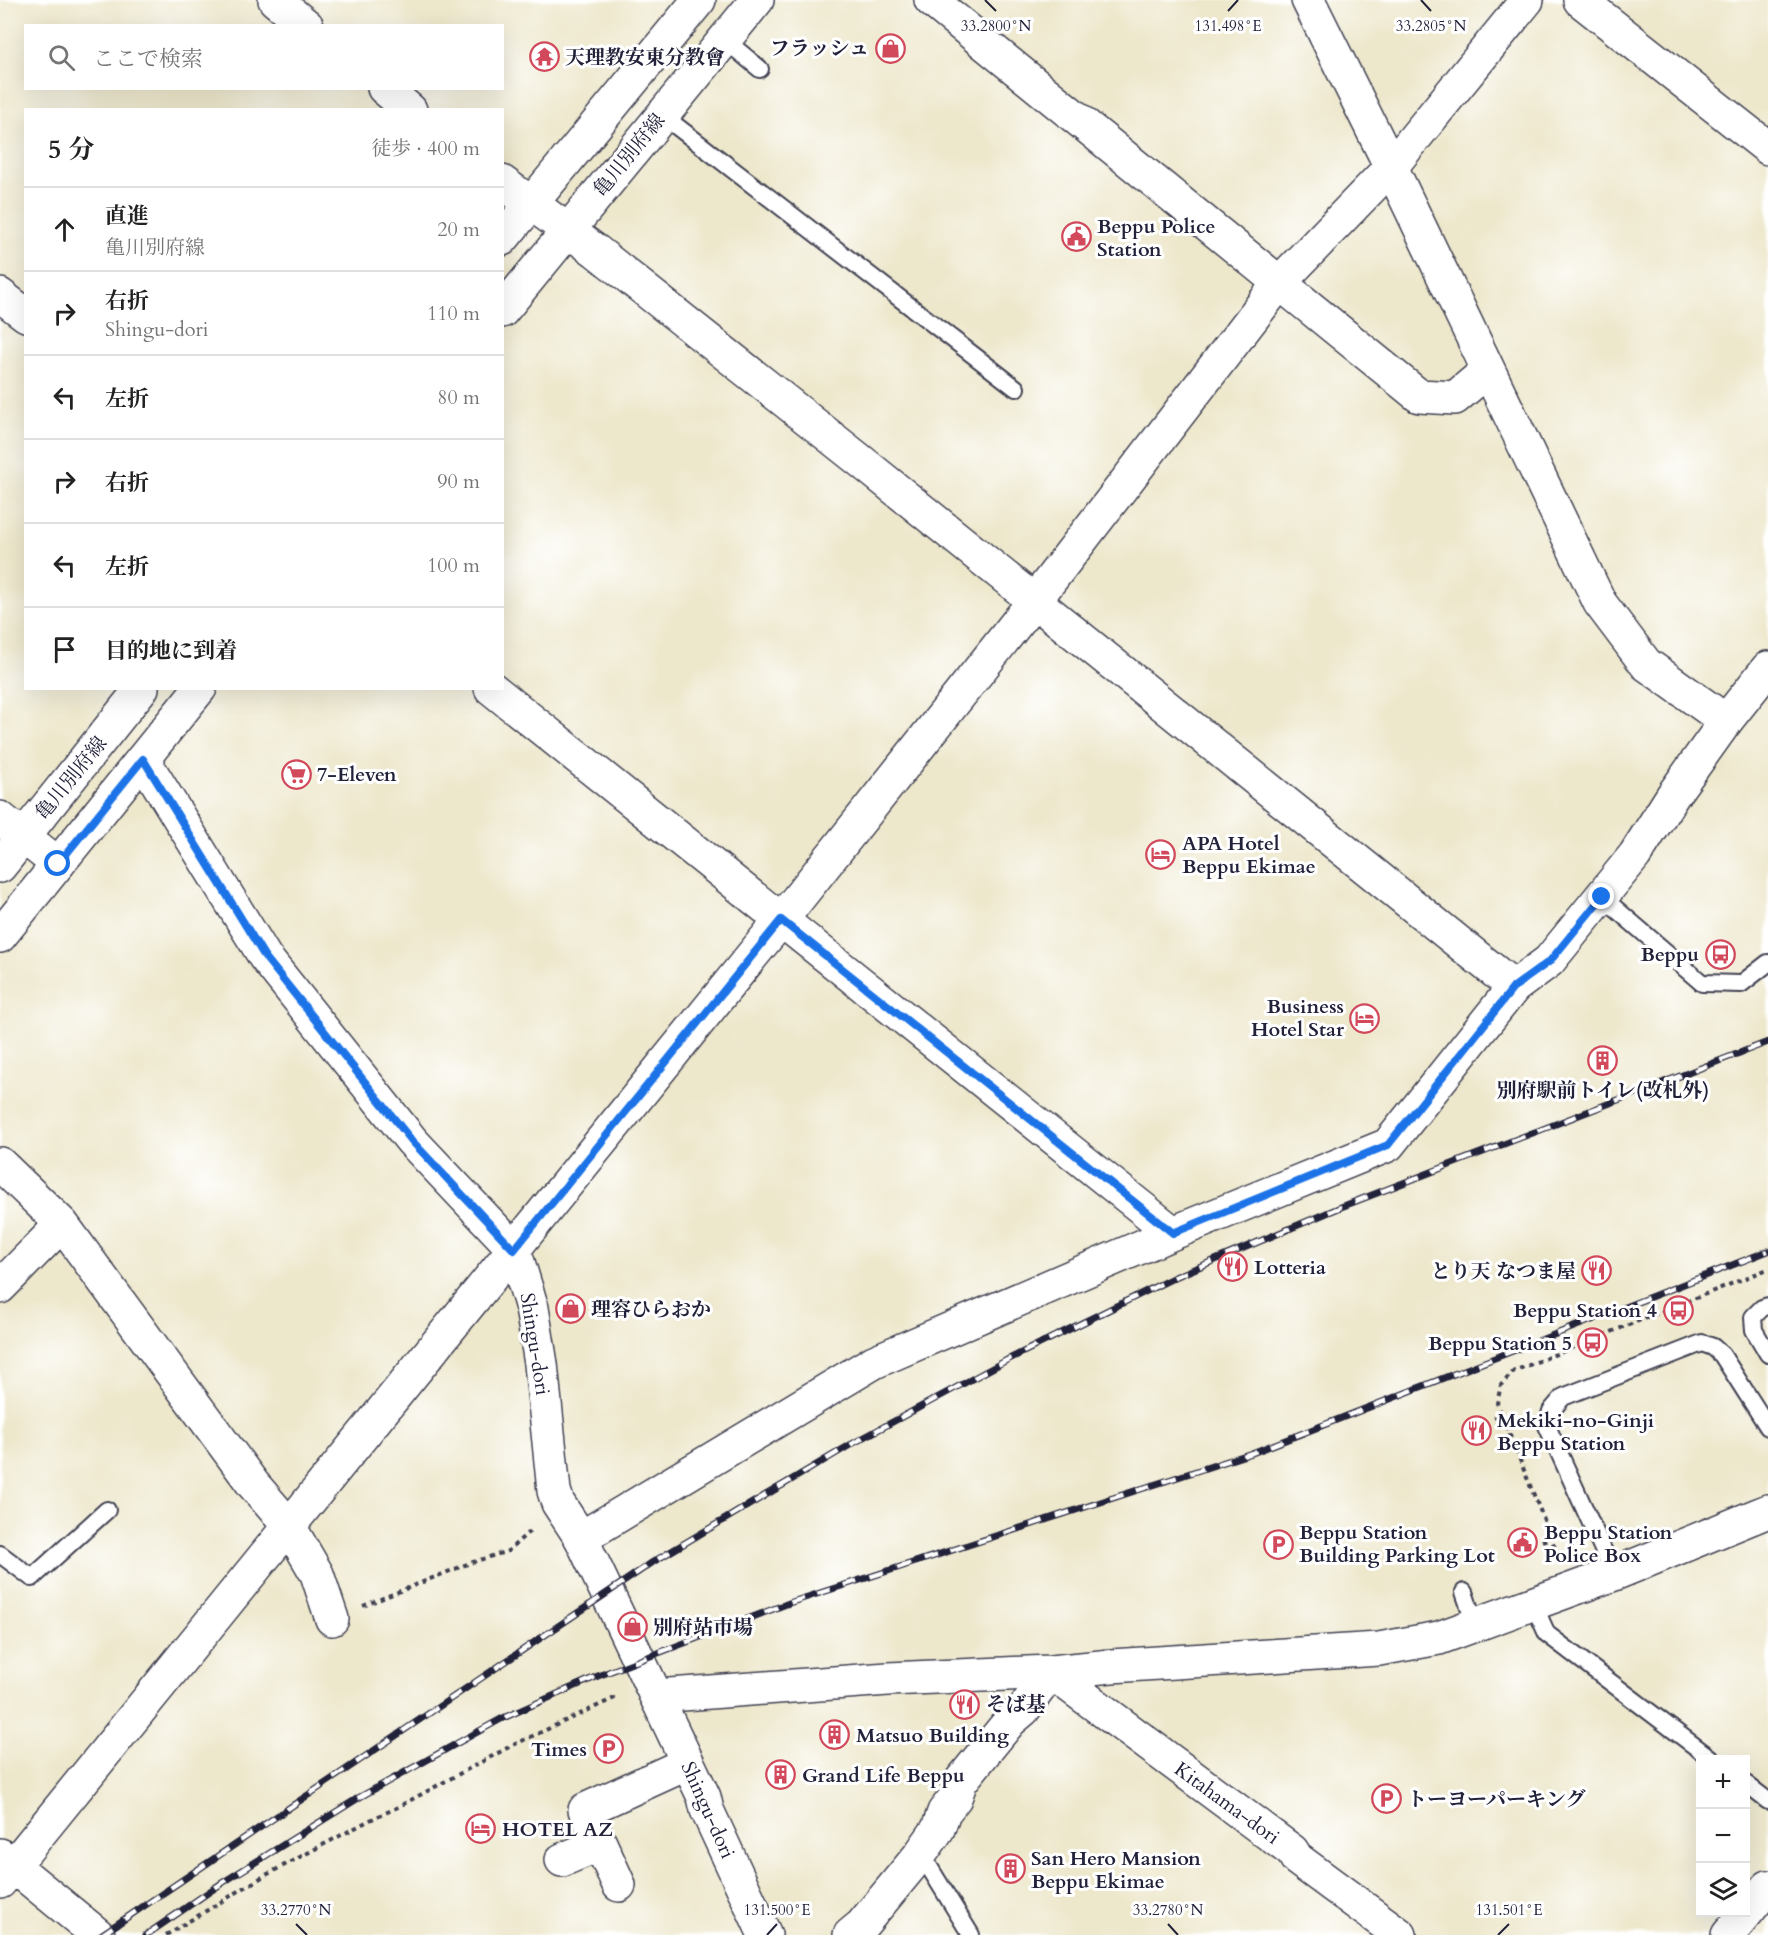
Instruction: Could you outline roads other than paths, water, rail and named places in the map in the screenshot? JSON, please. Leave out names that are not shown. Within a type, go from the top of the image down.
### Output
[{"type":"street","points":[[275,0],[305,24]]},
{"type":"street","points":[[504,237],[699,0]]},
{"type":"street","name":"亀川別府線","points":[[504,309],[757,0]]},
{"type":"street","points":[[931,0],[1419,396],[1455,398],[1487,372]]},
{"type":"street","points":[[1308,0],[1391,167],[1487,372],[1600,603],[1646,664],[1726,721]]},
{"type":"street","points":[[98,1935],[4,1868],[289,1526],[781,920],[1035,600],[1280,282],[1391,167],[1527,0]]},
{"type":"street","points":[[1580,0],[1768,148]]},
{"type":"street","points":[[386,90],[408,108]]},
{"type":"street","points":[[504,183],[568,230],[1035,600],[1514,987]]},
{"type":"street","points":[[0,295],[24,313]]},
{"type":"street","points":[[581,1538],[874,1362],[1173,1233],[1388,1145],[1514,987],[1550,961],[1602,897],[1635,855],[1673,795],[1726,721],[1768,668]]},
{"type":"street","name":"亀川別府線","points":[[0,866],[12,828],[140,690]]},
{"type":"street","points":[[0,936],[198,690]]},
{"type":"street","points":[[494,690],[1173,1233]]},
{"type":"street","name":"Shingu-dori","points":[[143,759],[265,957],[412,1141],[514,1250],[532,1308],[541,1364],[554,1491],[558,1503],[581,1538],[704,1797],[707,1810],[765,1935]]},
{"type":"street","points":[[12,828],[58,864]]},
{"type":"street","points":[[0,1164],[62,1224],[253,1484],[289,1526],[317,1574],[332,1619]]},
{"type":"street","points":[[0,1287],[62,1224]]},
{"type":"street","points":[[656,1696],[888,1679],[1051,1672],[1379,1649],[1438,1638],[1614,1574],[1768,1512]]},
{"type":"street","points":[[850,1935],[862,1925],[938,1829],[944,1812],[955,1798],[961,1781],[1010,1721],[1023,1710],[1051,1672]]},
{"type":"street","name":"Kitahama-dori","points":[[1051,1672],[1292,1851],[1297,1859],[1400,1935]]},
{"type":"street","points":[[619,1885],[585,1810],[688,1763]]},
{"type":"street","points":[[562,1860],[600,1844]]},
{"type":"street","points":[[1728,1935],[1768,1887]]},
{"type":"lane","points":[[724,39],[760,69]]},
{"type":"lane","points":[[662,115],[1016,388]]},
{"type":"lane","points":[[1602,897],[1702,983],[1741,984],[1768,963]]},
{"type":"lane","points":[[1768,1306],[1762,1308],[1753,1317],[1754,1330],[1768,1354]]},
{"type":"lane","points":[[1614,1574],[1547,1426],[1551,1411],[1563,1397],[1702,1343],[1713,1347],[1722,1355],[1768,1427]]},
{"type":"lane","points":[[0,1554],[32,1578],[107,1510]]},
{"type":"lane","points":[[1464,1592],[1476,1624]]},
{"type":"lane","points":[[1533,1604],[1547,1634],[1706,1755]]},
{"type":"lane","points":[[1750,1787],[1768,1800]]},
{"type":"lane","points":[[920,1852],[970,1935]]},
{"type":"railway","points":[[101,1935],[653,1562],[850,1445],[1007,1360],[1175,1277],[1341,1207],[1768,1042]]},
{"type":"railway","points":[[146,1935],[222,1883],[360,1797],[501,1719],[598,1676],[789,1603],[1252,1453],[1768,1251]]},
{"type":"place","name":"フラッシュ","points":[[890,48]]},
{"type":"place","name":"天理教安東分教會","points":[[544,57]]},
{"type":"place","name":"Beppu Police Station","points":[[1076,237]]},
{"type":"place","name":"7-Eleven","points":[[296,774]]},
{"type":"place","name":"APA Hotel Beppu Ekimae","points":[[1161,854]]},
{"type":"place","name":"Beppu","points":[[1720,954]]},
{"type":"place","name":"Business Hotel Star","points":[[1365,1018]]},
{"type":"place","name":"別府駅前トイレ(改札外)","points":[[1603,1060]]},
{"type":"place","name":"Lotteria","points":[[1233,1267]]},
{"type":"place","name":"とり天 なつま屋","points":[[1597,1271]]},
{"type":"place","name":"理容ひらおか","points":[[570,1309]]},
{"type":"place","name":"Beppu Station 4","points":[[1678,1310]]},
{"type":"place","name":"Beppu Station 5","points":[[1593,1343]]},
{"type":"place","name":"Mekiki-no-Ginji Beppu Station","points":[[1476,1431]]},
{"type":"place","name":"Beppu Station Police Box","points":[[1523,1543]]},
{"type":"place","name":"Beppu Station Building Parking Lot","points":[[1278,1544]]},
{"type":"place","name":"別府站市場","points":[[632,1627]]},
{"type":"place","name":"そば基","points":[[965,1704]]},
{"type":"place","name":"Matsuo Building","points":[[835,1735]]},
{"type":"place","name":"Times","points":[[608,1749]]},
{"type":"place","name":"Grand Life Beppu","points":[[781,1775]]},
{"type":"place","name":"トーヨーパーキング","points":[[1386,1799]]},
{"type":"place","name":"HOTEL AZ","points":[[481,1829]]},
{"type":"place","name":"San Hero Mansion Beppu Ekimae","points":[[1010,1869]]}]
